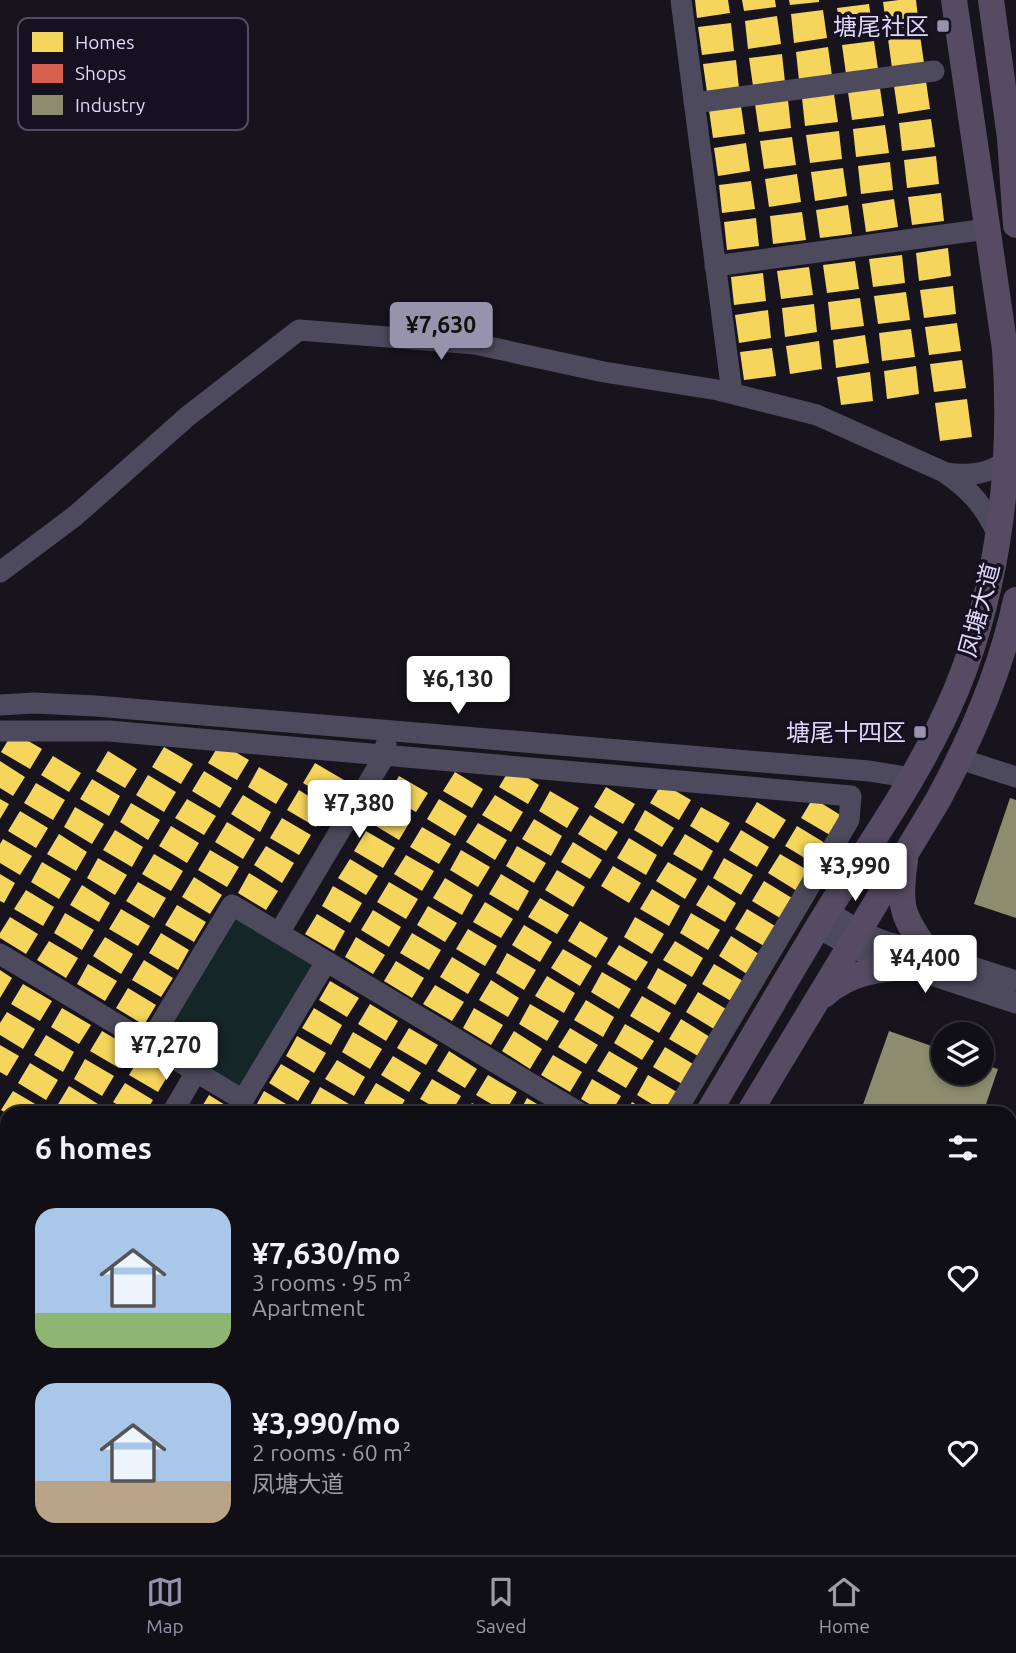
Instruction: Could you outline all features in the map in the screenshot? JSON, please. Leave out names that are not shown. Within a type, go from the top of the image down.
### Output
[{"type":"main road","name":"凤塘大道","points":[[712,1106],[823,920],[912,778],[939,728],[958,686],[984,601],[1007,459],[1008,389],[1005,349],[954,0]]},
{"type":"main road","points":[[958,29],[992,12],[1010,138],[1016,225]]},
{"type":"main road","name":"凤塘大道","points":[[753,1106],[960,759],[988,691],[1016,600]]},
{"type":"main road","points":[[814,1003],[837,984],[855,975],[919,960],[904,915],[901,882],[906,853]]},
{"type":"street","points":[[681,0],[732,393]]},
{"type":"street","points":[[694,103],[934,71]]},
{"type":"street","points":[[715,265],[987,229]]},
{"type":"street","points":[[0,572],[75,516],[188,416],[299,330],[474,344],[604,372],[732,393],[817,415],[944,472],[983,505],[997,533]]},
{"type":"street","points":[[944,472],[980,474],[992,470],[1007,459]]},
{"type":"street","points":[[0,705],[96,706],[869,771],[912,778]]},
{"type":"street","points":[[0,731],[109,731],[852,796],[849,820],[679,1106]]},
{"type":"street","points":[[279,933],[385,755],[387,731]]},
{"type":"street","points":[[960,759],[1016,777]]},
{"type":"street","points":[[149,1044],[232,905],[568,1106]]},
{"type":"street","points":[[823,920],[854,939],[919,960],[1016,981]]},
{"type":"street","points":[[0,954],[243,1100],[326,962]]},
{"type":"street","points":[[919,960],[1016,1003]]},
{"type":"street","points":[[176,1106],[196,1072]]},
{"type":"shaded area","points":[[234,915],[316,964],[242,1090],[159,1041]]},
{"type":"building: Homes","points":[[695,0],[728,0],[730,13],[697,18]]},
{"type":"building: Homes","points":[[742,0],[775,0],[776,7],[744,11]]},
{"type":"building: Homes","points":[[789,0],[819,0],[819,2],[790,5]]},
{"type":"building: Homes","points":[[916,0],[919,26],[887,30],[883,2]]},
{"type":"building: Homes","points":[[869,4],[873,32],[841,37],[837,8]]},
{"type":"building: Homes","points":[[823,10],[827,38],[794,43],[791,14]]},
{"type":"building: Homes","points":[[777,16],[781,44],[748,49],[745,21]]},
{"type":"building: Homes","points":[[731,23],[734,51],[702,55],[698,27]]},
{"type":"building: Homes","points":[[920,35],[924,63],[892,68],[888,39]]},
{"type":"building: Homes","points":[[874,41],[878,69],[846,74],[842,45]]},
{"type":"building: Homes","points":[[828,47],[832,76],[799,80],[796,52]]},
{"type":"building: Homes","points":[[782,54],[785,82],[753,86],[749,58]]},
{"type":"building: Homes","points":[[736,60],[739,88],[707,92],[703,64]]},
{"type":"building: Homes","points":[[926,81],[930,109],[898,114],[894,86]]},
{"type":"building: Homes","points":[[880,88],[884,116],[852,120],[848,92]]},
{"type":"building: Homes","points":[[834,94],[838,122],[805,126],[802,98]]},
{"type":"building: Homes","points":[[788,100],[791,128],[759,132],[755,104]]},
{"type":"building: Homes","points":[[741,106],[745,134],[713,138],[709,110]]},
{"type":"building: Homes","points":[[931,119],[935,147],[902,151],[899,123]]},
{"type":"building: Homes","points":[[885,125],[889,153],[856,157],[853,129]]},
{"type":"building: Homes","points":[[839,131],[842,159],[810,163],[806,135]]},
{"type":"building: Homes","points":[[792,137],[796,165],[764,169],[760,141]]},
{"type":"building: Homes","points":[[746,143],[750,171],[718,176],[714,148]]},
{"type":"building: Homes","points":[[936,156],[939,184],[907,188],[904,160]]},
{"type":"building: Homes","points":[[890,162],[893,190],[861,194],[858,166]]},
{"type":"building: Homes","points":[[843,168],[847,196],[815,201],[811,172]]},
{"type":"building: Homes","points":[[797,174],[801,202],[769,207],[765,179]]},
{"type":"building: Homes","points":[[751,181],[755,209],[722,213],[719,185]]},
{"type":"building: Homes","points":[[941,193],[944,221],[912,225],[908,197]]},
{"type":"building: Homes","points":[[894,199],[898,227],[866,232],[862,204]]},
{"type":"building: Homes","points":[[848,205],[852,234],[820,238],[816,210]]},
{"type":"building: Homes","points":[[802,212],[806,240],[773,244],[770,216]]},
{"type":"building: Homes","points":[[756,218],[759,246],[727,250],[724,222]]},
{"type":"building: Homes","points":[[948,248],[951,276],[919,281],[916,253]]},
{"type":"building: Homes","points":[[902,255],[905,283],[873,287],[869,259]]},
{"type":"building: Homes","points":[[855,261],[859,289],[827,293],[823,265]]},
{"type":"building: Homes","points":[[809,267],[813,295],[781,299],[777,271]]},
{"type":"building: Homes","points":[[763,273],[766,301],[734,305],[731,277]]},
{"type":"building: Homes","points":[[953,286],[956,314],[924,318],[920,290]]},
{"type":"building: Homes","points":[[906,292],[910,320],[878,324],[874,296]]},
{"type":"building: Homes","points":[[860,298],[864,326],[831,330],[828,302]]},
{"type":"building: Homes","points":[[814,304],[817,332],[785,337],[782,308]]},
{"type":"building: Homes","points":[[768,310],[771,338],[739,343],[735,315]]},
{"type":"building: Homes","points":[[957,323],[961,351],[929,355],[925,327]]},
{"type":"building: Homes","points":[[911,329],[915,357],[882,361],[879,333]]},
{"type":"building: Homes","points":[[865,335],[869,363],[836,368],[833,340]]},
{"type":"building: Homes","points":[[819,341],[822,369],[790,374],[786,346]]},
{"type":"building: Homes","points":[[772,348],[776,376],[744,380],[740,352]]},
{"type":"building: Homes","points":[[962,360],[966,388],[934,392],[930,364]]},
{"type":"building: Homes","points":[[916,366],[919,394],[887,399],[884,371]]},
{"type":"building: Homes","points":[[870,372],[873,401],[841,405],[837,377]]},
{"type":"building: Homes","points":[[967,399],[972,437],[940,441],[935,403]]},
{"type":"building: Homes","points":[[13,732],[42,749],[30,769],[1,752]]},
{"type":"building: Homes","points":[[220,743],[249,760],[237,780],[208,763]]},
{"type":"building: Homes","points":[[164,747],[193,764],[181,784],[152,767]]},
{"type":"building: Homes","points":[[108,751],[137,769],[125,788],[96,771]]},
{"type":"building: Homes","points":[[53,756],[81,773],[69,792],[41,775]]},
{"type":"building: Homes","points":[[0,761],[25,777],[13,796],[0,788]]},
{"type":"building: Homes","points":[[315,763],[344,780],[332,800],[303,783]]},
{"type":"building: Homes","points":[[259,767],[288,784],[276,804],[248,787]]},
{"type":"building: Homes","points":[[511,767],[539,785],[528,804],[499,787]]},
{"type":"building: Homes","points":[[204,771],[232,788],[220,808],[192,791]]},
{"type":"building: Homes","points":[[455,772],[483,789],[472,808],[443,791]]},
{"type":"building: Homes","points":[[148,775],[176,792],[164,812],[136,795]]},
{"type":"building: Homes","points":[[399,776],[428,793],[416,812],[387,796]]},
{"type":"building: Homes","points":[[92,779],[120,796],[109,816],[80,799]]},
{"type":"building: Homes","points":[[36,783],[65,800],[53,820],[24,803]]},
{"type":"building: Homes","points":[[662,783],[691,800],[679,820],[650,803]]},
{"type":"building: Homes","points":[[606,787],[635,804],[623,824],[594,807]]},
{"type":"building: Homes","points":[[299,790],[327,808],[316,827],[287,810]]},
{"type":"building: Homes","points":[[550,791],[579,808],[567,828],[539,811]]},
{"type":"building: Homes","points":[[243,795],[271,812],[260,832],[231,814]]},
{"type":"building: Homes","points":[[495,795],[523,812],[511,832],[482,815]]},
{"type":"building: Homes","points":[[813,798],[842,816],[830,835],[801,818]]},
{"type":"building: Homes","points":[[0,799],[9,804],[0,819]]},
{"type":"building: Homes","points":[[187,799],[216,816],[204,835],[175,818]]},
{"type":"building: Homes","points":[[439,799],[467,816],[455,836],[427,819]]},
{"type":"building: Homes","points":[[757,802],[786,820],[774,839],[745,822]]},
{"type":"building: Homes","points":[[131,803],[160,820],[148,840],[120,822]]},
{"type":"building: Homes","points":[[383,803],[411,820],[399,840],[371,823]]},
{"type":"building: Homes","points":[[75,807],[104,824],[92,844],[64,827]]},
{"type":"building: Homes","points":[[701,807],[730,823],[718,843],[690,826]]},
{"type":"building: Homes","points":[[645,810],[674,828],[662,847],[634,830]]},
{"type":"building: Homes","points":[[20,811],[48,828],[36,848],[8,831]]},
{"type":"building: Homes","points":[[590,815],[618,832],[606,851],[578,834]]},
{"type":"building: Homes","points":[[282,818],[311,835],[299,855],[270,838]]},
{"type":"building: Homes","points":[[534,819],[562,836],[551,856],[522,839]]},
{"type":"building: Homes","points":[[227,822],[255,839],[243,859],[215,842]]},
{"type":"building: Homes","points":[[478,823],[507,840],[495,860],[466,842]]},
{"type":"building: Homes","points":[[171,826],[199,843],[187,863],[159,846]]},
{"type":"building: Homes","points":[[797,826],[825,843],[813,863],[785,846]]},
{"type":"building: Homes","points":[[422,827],[451,844],[439,864],[410,847]]},
{"type":"building: Homes","points":[[115,830],[143,847],[132,867],[103,850]]},
{"type":"building: Homes","points":[[741,830],[769,847],[757,867],[729,850]]},
{"type":"building: Homes","points":[[366,831],[395,848],[383,868],[354,851]]},
{"type":"building: Homes","points":[[59,834],[87,852],[76,871],[47,854]]},
{"type":"building: Homes","points":[[685,834],[713,851],[702,871],[673,854]]},
{"type":"building: Homes","points":[[629,838],[657,855],[646,875],[617,858]]},
{"type":"building: Homes","points":[[3,839],[32,856],[20,875],[0,863],[0,844]]},
{"type":"building: Homes","points":[[573,842],[602,860],[590,879],[561,862]]},
{"type":"building: Homes","points":[[266,846],[294,863],[282,883],[254,865]]},
{"type":"building: Homes","points":[[517,846],[546,863],[534,883],[506,866]]},
{"type":"building: Homes","points":[[210,850],[239,867],[227,887],[198,870]]},
{"type":"building: Homes","points":[[461,850],[490,867],[478,887],[450,870]]},
{"type":"building: Homes","points":[[154,854],[183,871],[171,891],[142,874]]},
{"type":"building: Homes","points":[[780,854],[809,871],[797,891],[768,873]]},
{"type":"building: Homes","points":[[406,855],[434,871],[422,891],[394,874]]},
{"type":"building: Homes","points":[[98,858],[127,875],[115,895],[87,878]]},
{"type":"building: Homes","points":[[724,858],[753,875],[741,895],[713,878]]},
{"type":"building: Homes","points":[[350,859],[378,876],[366,895],[338,878]]},
{"type":"building: Homes","points":[[42,862],[71,879],[59,899],[31,882]]},
{"type":"building: Homes","points":[[668,862],[697,879],[685,899],[656,881]]},
{"type":"building: Homes","points":[[613,866],[641,883],[629,903],[601,886]]},
{"type":"building: Homes","points":[[557,870],[585,887],[573,907],[545,890]]},
{"type":"building: Homes","points":[[249,873],[278,891],[266,910],[238,893]]},
{"type":"building: Homes","points":[[0,874],[15,883],[4,903],[0,901]]},
{"type":"building: Homes","points":[[501,874],[529,891],[518,911],[489,894]]},
{"type":"building: Homes","points":[[194,877],[222,895],[210,914],[182,897]]},
{"type":"building: Homes","points":[[445,878],[473,895],[462,915],[433,898]]},
{"type":"building: Homes","points":[[764,881],[792,898],[780,918],[752,901]]},
{"type":"building: Homes","points":[[138,882],[166,898],[154,918],[126,901]]},
{"type":"building: Homes","points":[[389,882],[418,899],[406,919],[377,902]]},
{"type":"building: Homes","points":[[82,885],[110,903],[99,922],[70,905]]},
{"type":"building: Homes","points":[[708,885],[736,903],[725,922],[696,905]]},
{"type":"building: Homes","points":[[333,886],[362,903],[350,923],[322,906]]},
{"type":"building: Homes","points":[[652,889],[680,906],[669,926],[640,909]]},
{"type":"building: Homes","points":[[26,890],[54,907],[43,926],[14,909]]},
{"type":"building: Homes","points":[[540,898],[569,915],[557,934],[528,917]]},
{"type":"building: Homes","points":[[485,902],[513,919],[501,938],[473,922]]},
{"type":"building: Homes","points":[[177,905],[206,922],[194,942],[165,925]]},
{"type":"building: Homes","points":[[428,906],[457,923],[445,942],[417,925]]},
{"type":"building: Homes","points":[[121,909],[150,926],[138,946],[109,929]]},
{"type":"building: Homes","points":[[747,909],[775,926],[764,946],[735,929]]},
{"type":"building: Homes","points":[[373,910],[401,927],[389,947],[361,930]]},
{"type":"building: Homes","points":[[65,913],[94,930],[82,950],[54,933]]},
{"type":"building: Homes","points":[[691,913],[720,930],[708,950],[680,933]]},
{"type":"building: Homes","points":[[317,914],[345,931],[334,951],[305,934]]},
{"type":"building: Homes","points":[[10,917],[38,934],[26,954],[0,938],[0,933]]},
{"type":"building: Homes","points":[[635,917],[664,934],[652,954],[624,937]]},
{"type":"building: Homes","points":[[580,921],[608,938],[596,958],[568,941]]},
{"type":"building: Homes","points":[[524,925],[552,942],[540,962],[512,945]]},
{"type":"building: Homes","points":[[468,929],[497,946],[485,966],[456,949]]},
{"type":"building: Homes","points":[[161,933],[189,950],[178,970],[149,953]]},
{"type":"building: Homes","points":[[412,933],[441,950],[429,970],[400,953]]},
{"type":"building: Homes","points":[[731,936],[759,954],[747,974],[719,956]]},
{"type":"building: Homes","points":[[105,937],[133,954],[121,974],[93,956]]},
{"type":"building: Homes","points":[[356,937],[385,955],[373,974],[345,957]]},
{"type":"building: Homes","points":[[49,941],[78,958],[66,978],[37,960]]},
{"type":"building: Homes","points":[[675,941],[703,958],[692,977],[663,960]]},
{"type":"building: Homes","points":[[619,945],[648,962],[636,981],[607,964]]},
{"type":"building: Homes","points":[[563,949],[592,966],[580,986],[551,968]]},
{"type":"building: Homes","points":[[507,953],[536,970],[524,990],[496,973]]},
{"type":"building: Homes","points":[[452,957],[480,974],[468,994],[440,977]]},
{"type":"building: Homes","points":[[144,960],[173,978],[161,997],[132,980]]},
{"type":"building: Homes","points":[[396,961],[424,978],[412,998],[384,981]]},
{"type":"building: Homes","points":[[88,964],[117,981],[105,1001],[77,984]]},
{"type":"building: Homes","points":[[714,964],[743,981],[731,1001],[702,984]]},
{"type":"building: Homes","points":[[658,968],[687,985],[675,1005],[647,988]]},
{"type":"building: Homes","points":[[0,970],[12,978],[0,998]]},
{"type":"building: Homes","points":[[602,972],[631,989],[619,1009],[591,992]]},
{"type":"building: Homes","points":[[547,976],[575,993],[564,1013],[535,996]]},
{"type":"building: Homes","points":[[491,980],[519,998],[508,1017],[479,1000]]},
{"type":"building: Homes","points":[[330,981],[359,998],[347,1017],[319,1000]]},
{"type":"building: Homes","points":[[23,984],[52,1001],[40,1021],[11,1004]]},
{"type":"building: Homes","points":[[435,985],[464,1002],[452,1021],[423,1004]]},
{"type":"building: Homes","points":[[128,988],[156,1005],[144,1025],[116,1008]]},
{"type":"building: Homes","points":[[698,992],[726,1009],[714,1029],[686,1012]]},
{"type":"building: Homes","points":[[642,996],[671,1013],[659,1033],[630,1016]]},
{"type":"building: Homes","points":[[586,1000],[614,1017],[603,1037],[574,1020]]},
{"type":"building: Homes","points":[[370,1004],[398,1021],[386,1041],[358,1024]]},
{"type":"building: Homes","points":[[530,1004],[559,1021],[547,1041],[519,1024]]},
{"type":"building: Homes","points":[[62,1008],[91,1025],[79,1044],[51,1027]]},
{"type":"building: Homes","points":[[314,1008],[342,1025],[331,1045],[302,1028]]},
{"type":"building: Homes","points":[[474,1008],[503,1025],[491,1045],[463,1028]]},
{"type":"building: Homes","points":[[7,1012],[35,1029],[23,1049],[0,1035],[0,1023]]},
{"type":"building: Homes","points":[[681,1019],[710,1037],[698,1056],[669,1039]]},
{"type":"building: Homes","points":[[625,1024],[654,1041],[642,1060],[614,1043]]},
{"type":"building: Homes","points":[[409,1028],[438,1045],[426,1065],[397,1048]]},
{"type":"building: Homes","points":[[570,1028],[598,1045],[586,1064],[558,1047]]},
{"type":"building: Homes","points":[[102,1031],[131,1048],[119,1068],[90,1051]]},
{"type":"building: Homes","points":[[514,1031],[542,1049],[530,1069],[502,1051]]},
{"type":"building: Homes","points":[[353,1032],[382,1049],[370,1069],[342,1052]]},
{"type":"building: Homes","points":[[46,1035],[74,1052],[63,1072],[34,1055]]},
{"type":"building: Homes","points":[[297,1036],[326,1053],[314,1073],[286,1056]]},
{"type":"building: Homes","points":[[0,1045],[19,1056],[7,1076],[0,1072]]},
{"type":"building: Homes","points":[[665,1047],[693,1064],[682,1084],[653,1067]]},
{"type":"building: Homes","points":[[449,1051],[477,1069],[465,1088],[437,1071]]},
{"type":"building: Homes","points":[[609,1051],[638,1068],[626,1088],[597,1071]]},
{"type":"building: Homes","points":[[141,1055],[170,1072],[158,1092],[129,1075]]},
{"type":"building: Homes","points":[[553,1055],[582,1072],[570,1092],[541,1075]]},
{"type":"building: Homes","points":[[393,1056],[421,1073],[409,1092],[381,1075]]},
{"type":"building: Homes","points":[[85,1059],[114,1076],[102,1096],[74,1079]]},
{"type":"building: Homes","points":[[337,1060],[365,1077],[354,1096],[325,1079]]},
{"type":"building: Homes","points":[[30,1063],[58,1080],[46,1100],[18,1083]]},
{"type":"building: Homes","points":[[281,1064],[310,1081],[298,1101],[269,1083]]},
{"type":"building: Homes","points":[[488,1075],[517,1092],[509,1106],[495,1106],[476,1095]]},
{"type":"building: Homes","points":[[648,1075],[677,1092],[669,1106],[655,1106],[637,1095]]},
{"type":"building: Homes","points":[[432,1079],[461,1096],[455,1106],[432,1106],[420,1099]]},
{"type":"building: Homes","points":[[592,1079],[621,1096],[615,1106],[593,1106],[581,1099]]},
{"type":"building: Homes","points":[[125,1083],[153,1100],[149,1106],[120,1106],[113,1102]]},
{"type":"building: Homes","points":[[376,1083],[405,1100],[401,1106],[369,1106],[364,1103]]},
{"type":"building: Homes","points":[[69,1086],[98,1104],[97,1106],[57,1106]]},
{"type":"building: Homes","points":[[320,1087],[349,1104],[348,1106],[310,1106]]},
{"type":"building: Homes","points":[[13,1091],[39,1106],[4,1106]]},
{"type":"building: Homes","points":[[264,1091],[290,1106],[256,1106]]},
{"type":"building: Homes","points":[[209,1095],[227,1106],[202,1106]]},
{"type":"building: Homes","points":[[527,1098],[540,1106],[523,1106]]},
{"type":"building: Industry","points":[[1010,798],[1016,800],[1016,918],[974,904]]},
{"type":"building: Industry","points":[[889,1031],[931,1046],[931,1085],[993,1085],[985,1106],[862,1106]]},
{"type":"place","name":"塘尾社区","points":[[943,26]]},
{"type":"place","name":"塘尾十四区","points":[[920,732]]}]
